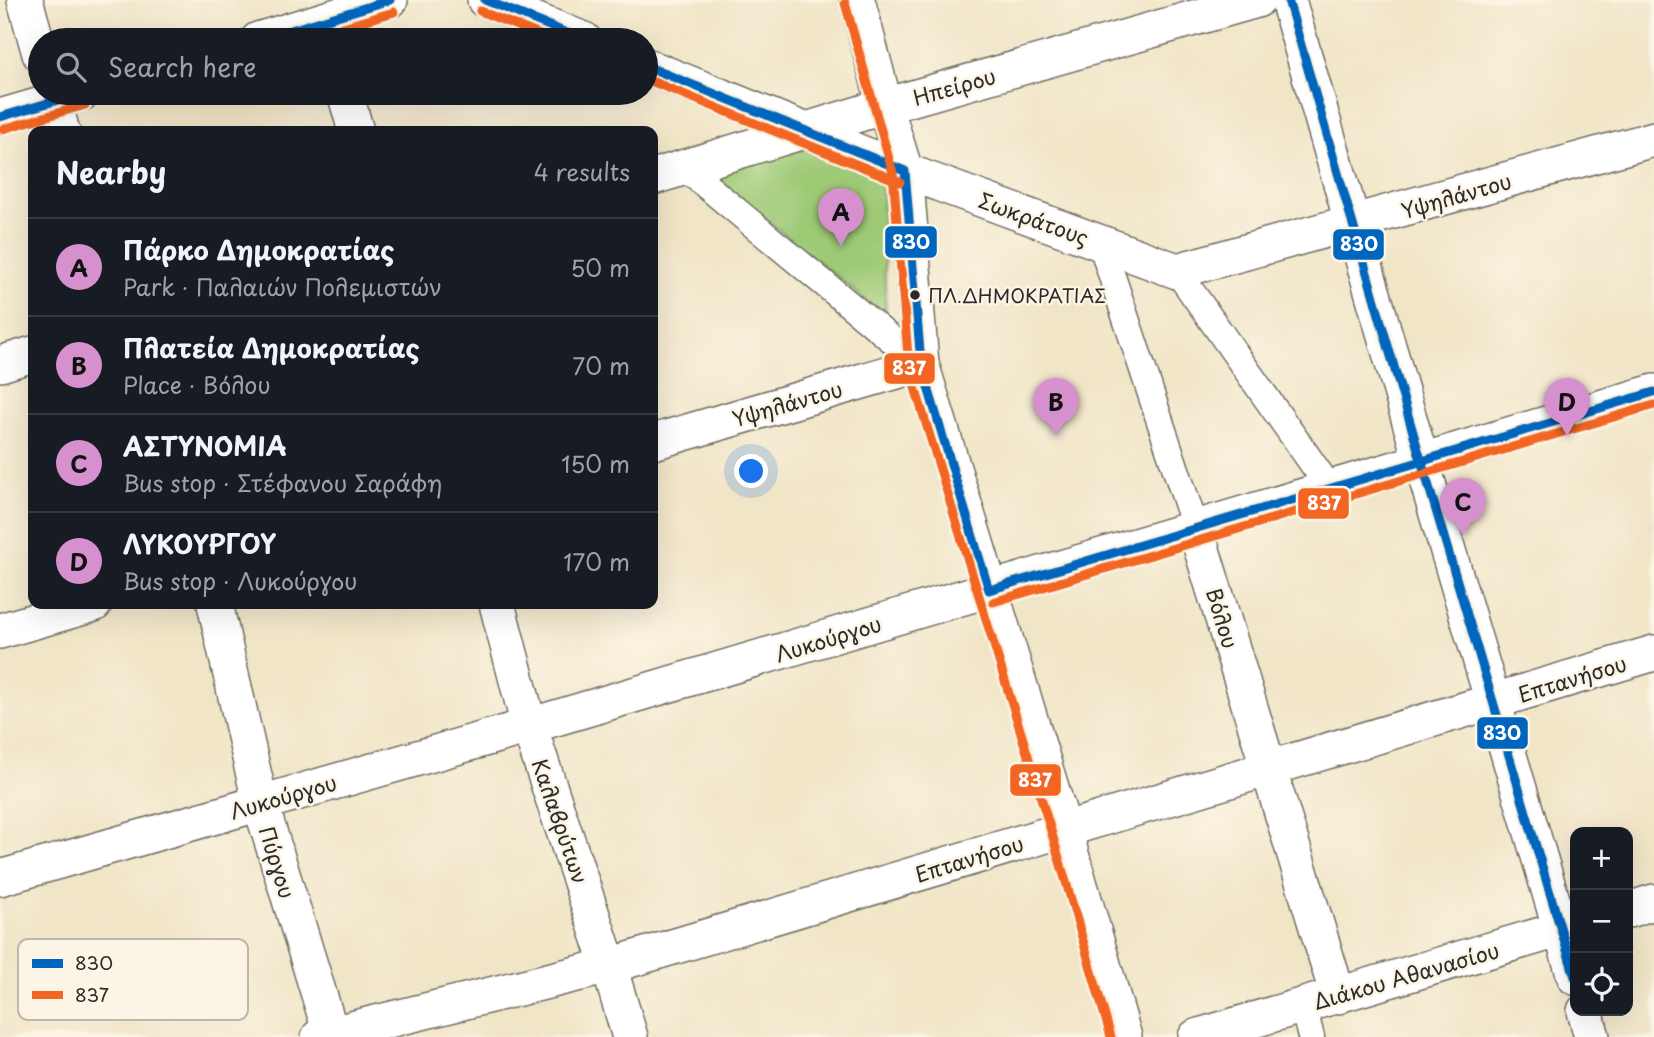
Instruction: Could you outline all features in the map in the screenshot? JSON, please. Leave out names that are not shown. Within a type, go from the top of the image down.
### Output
[{"type":"street","points":[[25,0],[33,28]]},
{"type":"street","points":[[332,28],[390,0]]},
{"type":"street","points":[[485,0],[554,28]]},
{"type":"street","points":[[857,0],[905,171],[921,364],[1064,830],[1124,1037]]},
{"type":"street","name":"Ηπείρου","points":[[669,172],[885,106],[1257,0]]},
{"type":"street","points":[[1288,0],[1421,460],[1568,927],[1572,953]]},
{"type":"street","name":"Σωκράτους","points":[[658,71],[905,171],[1177,271]]},
{"type":"street","points":[[0,117],[62,105]]},
{"type":"street","points":[[348,105],[355,126]]},
{"type":"street","name":"Υψηλάντου","points":[[1177,271],[1654,139]]},
{"type":"street","points":[[669,172],[921,364]]},
{"type":"street","name":"Βόλου","points":[[1101,243],[1195,527],[1338,996]]},
{"type":"street","points":[[1177,271],[1329,487]]},
{"type":"street","points":[[0,364],[28,356]]},
{"type":"street","name":"Υψηλάντου","points":[[658,441],[921,364]]},
{"type":"street","name":"Λυκούργου","points":[[0,878],[529,726],[1654,392]]},
{"type":"street","points":[[0,631],[77,609]]},
{"type":"street","name":"Πύργου","points":[[216,609],[260,802],[327,1036]]},
{"type":"street","name":"Καλαβρύτων","points":[[498,609],[529,726],[609,965],[630,1037]]},
{"type":"street","name":"Επτανήσου","points":[[327,1036],[609,965],[1654,653]]},
{"type":"street","points":[[1633,908],[1654,902]]},
{"type":"street","name":"Διάκου Αθανασίου","points":[[1196,1037],[1307,1021],[1338,996],[1568,927]]},
{"type":"street","points":[[1586,1016],[1592,1037]]},
{"type":"green space","points":[[816,146],[882,175],[886,317],[706,171]]},
{"type":"transit line","name":"830","points":[[298,28],[390,0]]},
{"type":"transit line","name":"830","points":[[485,0],[554,28]]},
{"type":"transit line","name":"830","points":[[1288,0],[1570,960]]},
{"type":"transit line","name":"837","points":[[845,3],[893,173],[909,368],[1052,834],[1111,1037]]},
{"type":"transit line","name":"837","points":[[480,11],[522,28]]},
{"type":"transit line","name":"837","points":[[340,28],[394,12]]},
{"type":"transit line","name":"830","points":[[658,71],[905,171],[921,364],[989,590],[1654,392]]},
{"type":"transit line","name":"837","points":[[658,84],[900,182]]},
{"type":"transit line","name":"830","points":[[0,117],[41,105]]},
{"type":"transit line","name":"837","points":[[3,129],[85,105]]},
{"type":"transit line","name":"837","points":[[993,602],[1654,405]]},
{"type":"place","name":"Πάρκο Δημοκρατίας","points":[[841,246]]},
{"type":"place","name":"ΠΛ.ΔΗΜΟΚΡΑΤΙΑΣ","points":[[915,295]]},
{"type":"place","name":"Πλατεία Δημοκρατίας","points":[[1056,436]]},
{"type":"place","name":"ΛΥΚΟΥΡΓΟΥ","points":[[1567,436]]},
{"type":"place","name":"ΑΣΤΥΝΟΜΙΑ","points":[[1463,536]]}]
